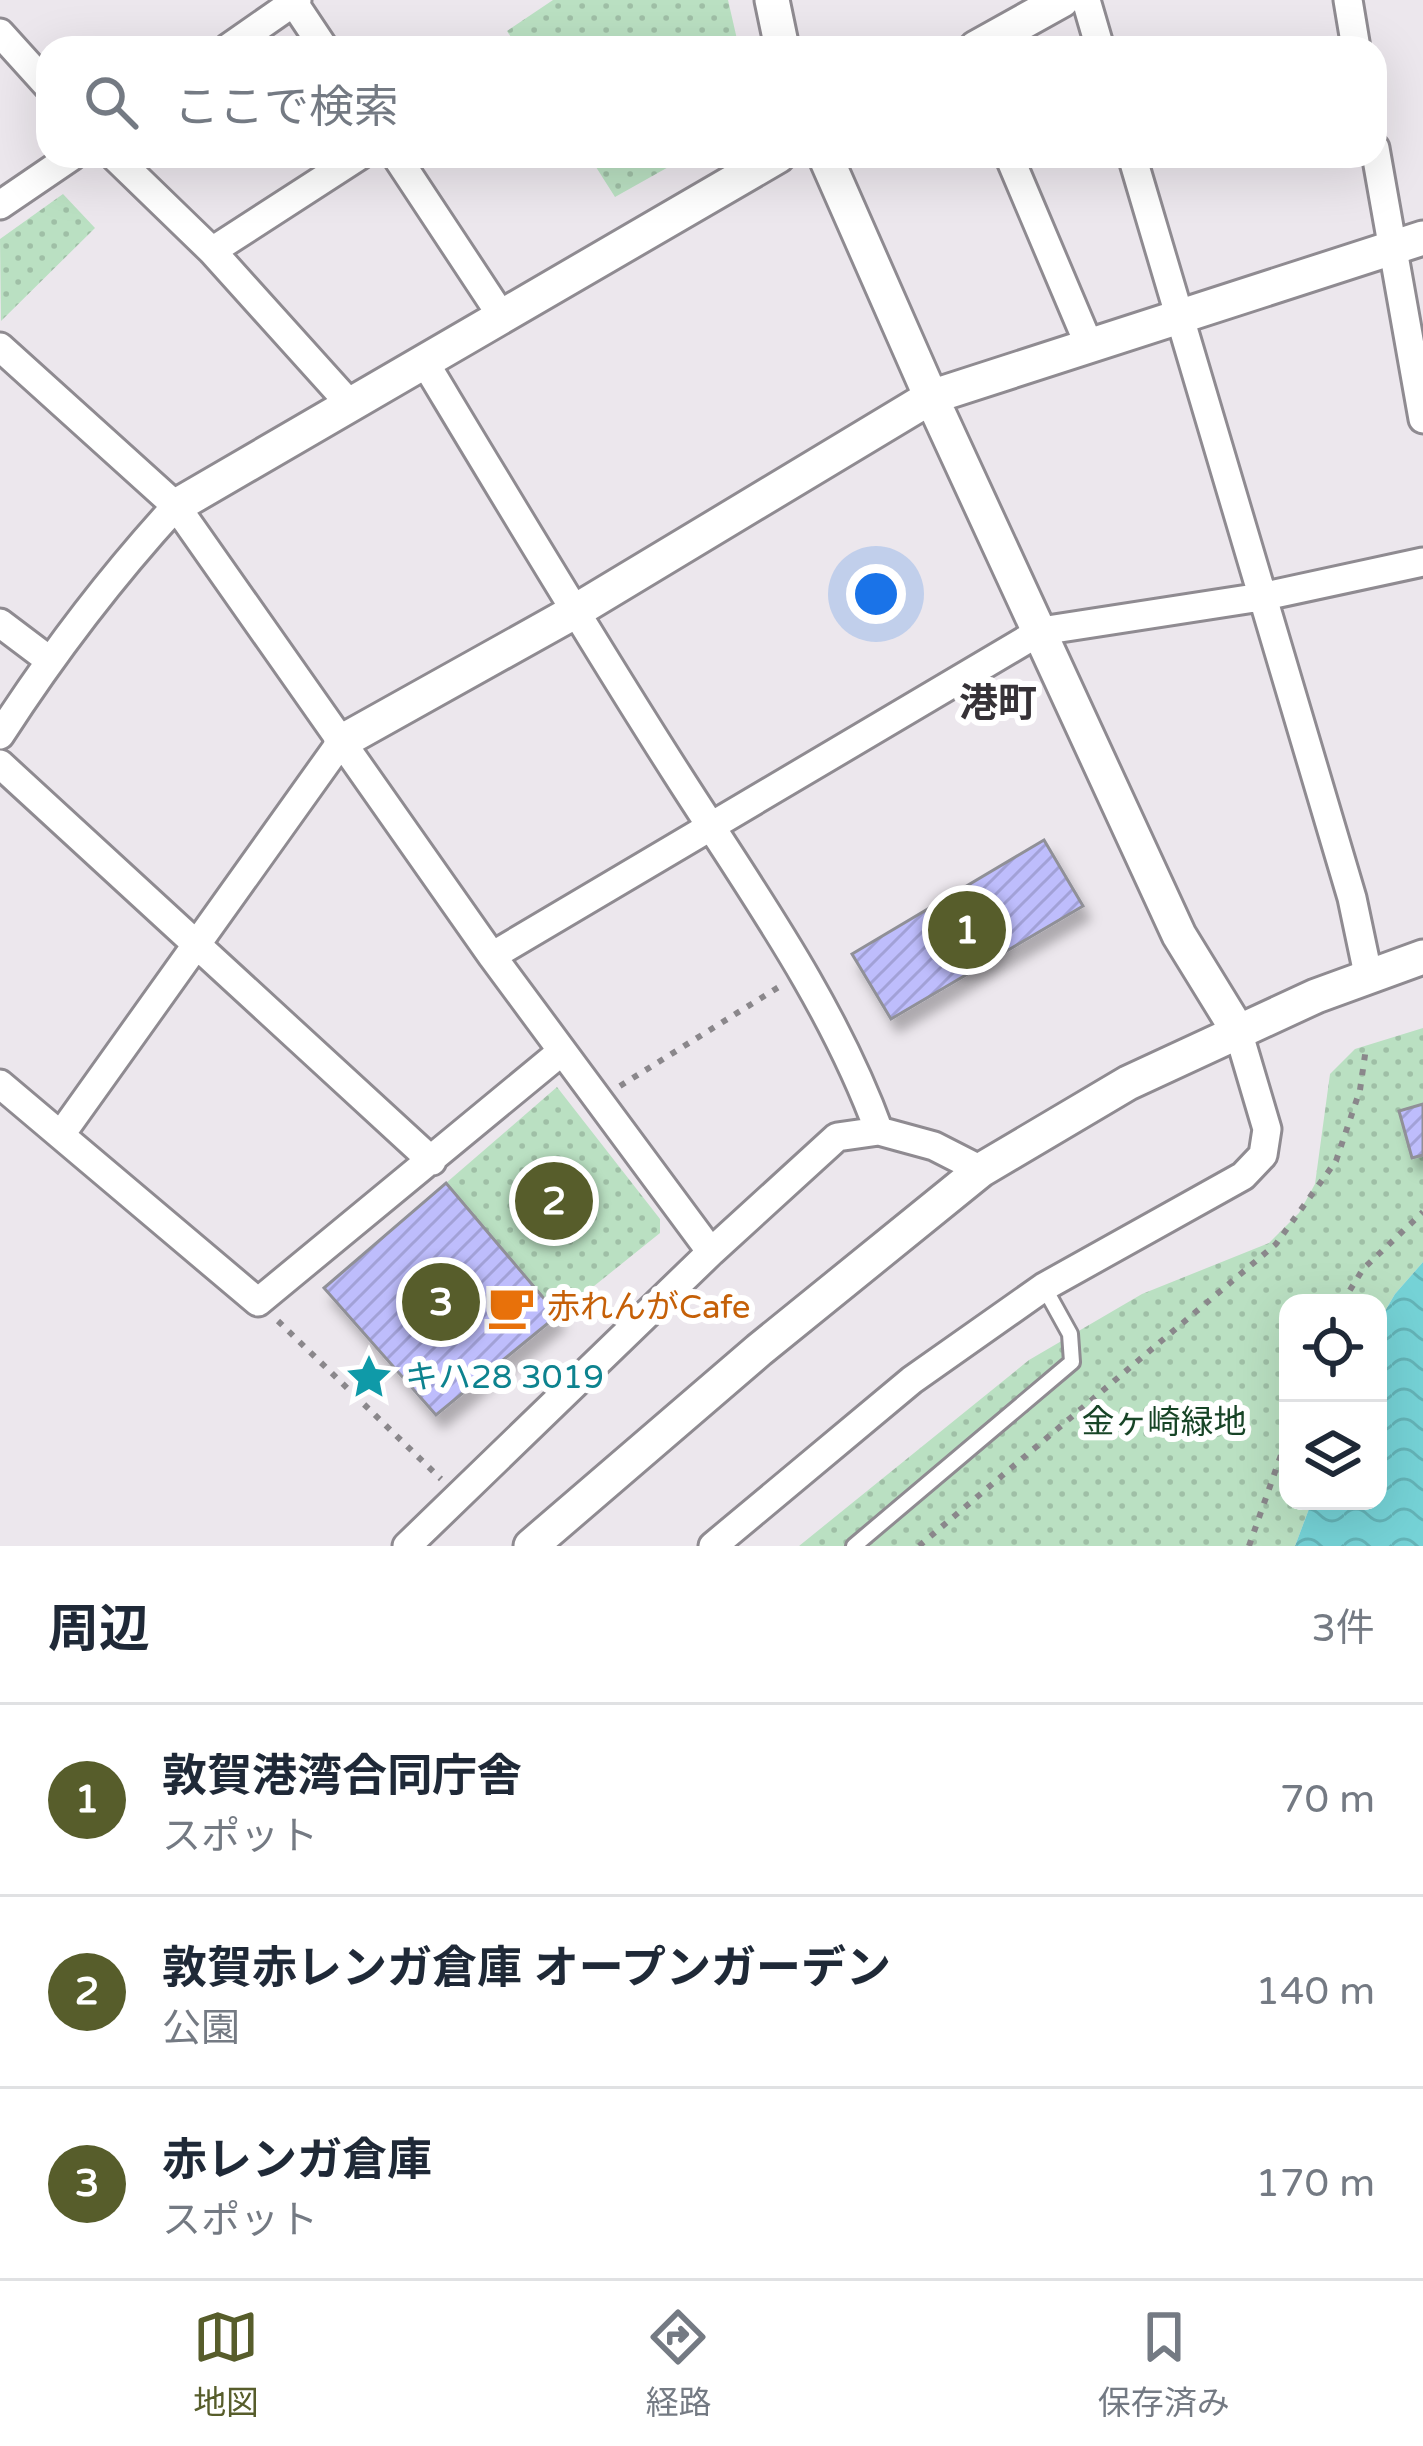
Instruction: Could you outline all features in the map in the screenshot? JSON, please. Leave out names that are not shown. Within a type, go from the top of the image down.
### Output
[{"type":"street","points":[[772,0],[780,36]]},
{"type":"street","points":[[997,36],[1061,0]]},
{"type":"street","points":[[1086,0],[1096,36]]},
{"type":"street","points":[[1348,0],[1354,36]]},
{"type":"street","points":[[245,36],[294,1],[316,36]]},
{"type":"street","points":[[0,33],[36,73]]},
{"type":"street","points":[[0,205],[54,168]]},
{"type":"street","points":[[127,168],[212,250],[350,403]]},
{"type":"street","points":[[212,250],[339,168]]},
{"type":"street","points":[[404,168],[501,315]]},
{"type":"street","points":[[0,735],[49,660],[122,565],[176,506],[757,168]]},
{"type":"street","points":[[713,1546],[912,1380],[1044,1287],[1243,1176],[1263,1155],[1267,1129],[1238,1031],[1179,934],[830,168]]},
{"type":"street","points":[[1014,168],[1089,345]]},
{"type":"street","points":[[1136,168],[1352,898],[1368,974]]},
{"type":"street","points":[[1382,168],[1408,243],[1423,419]]},
{"type":"street","points":[[62,1133],[341,742],[574,612],[931,397],[1408,243]]},
{"type":"street","points":[[0,346],[176,506],[492,956],[711,1252]]},
{"type":"street","points":[[424,361],[574,612],[803,972],[855,1066],[879,1131]]},
{"type":"street","points":[[492,956],[1041,631],[1261,597],[1423,562]]},
{"type":"street","points":[[0,623],[49,660]]},
{"type":"street","points":[[0,764],[432,1161]]},
{"type":"street","points":[[531,1546],[759,1350],[981,1171],[1128,1083],[1368,974],[1423,957]]},
{"type":"street","points":[[0,1084],[258,1302],[561,1052]]},
{"type":"street","points":[[407,1546],[837,1137],[879,1131],[934,1146],[981,1171]]},
{"type":"lane","points":[[854,1546],[1072,1362],[1070,1334],[1044,1287]]},
{"type":"path","points":[[597,1102],[803,972]]},
{"type":"path","points":[[919,1546],[1276,1244],[1336,1161],[1360,1090],[1366,1048]]},
{"type":"path","points":[[1348,1294],[1363,1269],[1423,1212]]},
{"type":"path","points":[[258,1302],[461,1498]]},
{"type":"path","points":[[1249,1546],[1279,1461]]},
{"type":"green space","points":[[553,0],[728,0],[736,36],[510,36],[507,31]]},
{"type":"green space","points":[[597,168],[667,168],[615,197]]},
{"type":"green space","points":[[63,194],[95,228],[1,321],[0,239]]},
{"type":"green space","name":"金ヶ崎緑地","points":[[1423,1028],[1423,1262],[1387,1308],[1387,1294],[1279,1294],[1279,1510],[1309,1510],[1295,1546],[799,1546],[1029,1360],[1142,1294],[1269,1243],[1299,1213],[1315,1184],[1330,1074],[1355,1049]]},
{"type":"green space","points":[[557,1087],[660,1219],[660,1233],[558,1315],[446,1183]]},
{"type":"water","points":[[1423,1262],[1423,1546],[1295,1546],[1309,1510],[1387,1510],[1387,1308]]},
{"type":"building","points":[[1044,840],[1083,906],[891,1019],[852,954]]},
{"type":"building","points":[[1423,1104],[1423,1155],[1412,1158],[1399,1111]]},
{"type":"building","points":[[446,1183],[558,1315],[436,1415],[324,1288]]},
{"type":"place","name":"敦賀港湾合同庁舎","points":[[967,930]]},
{"type":"place","name":"敦賀赤レンガ倉庫 オープンガーデン","points":[[554,1201]]},
{"type":"place","name":"赤レンガ倉庫","points":[[441,1302]]},
{"type":"place","name":"赤れんがCafe","points":[[511,1307]]},
{"type":"place","name":"キハ28 3019","points":[[369,1377]]},
{"type":"district","name":"港町","points":[[998,703]]}]
